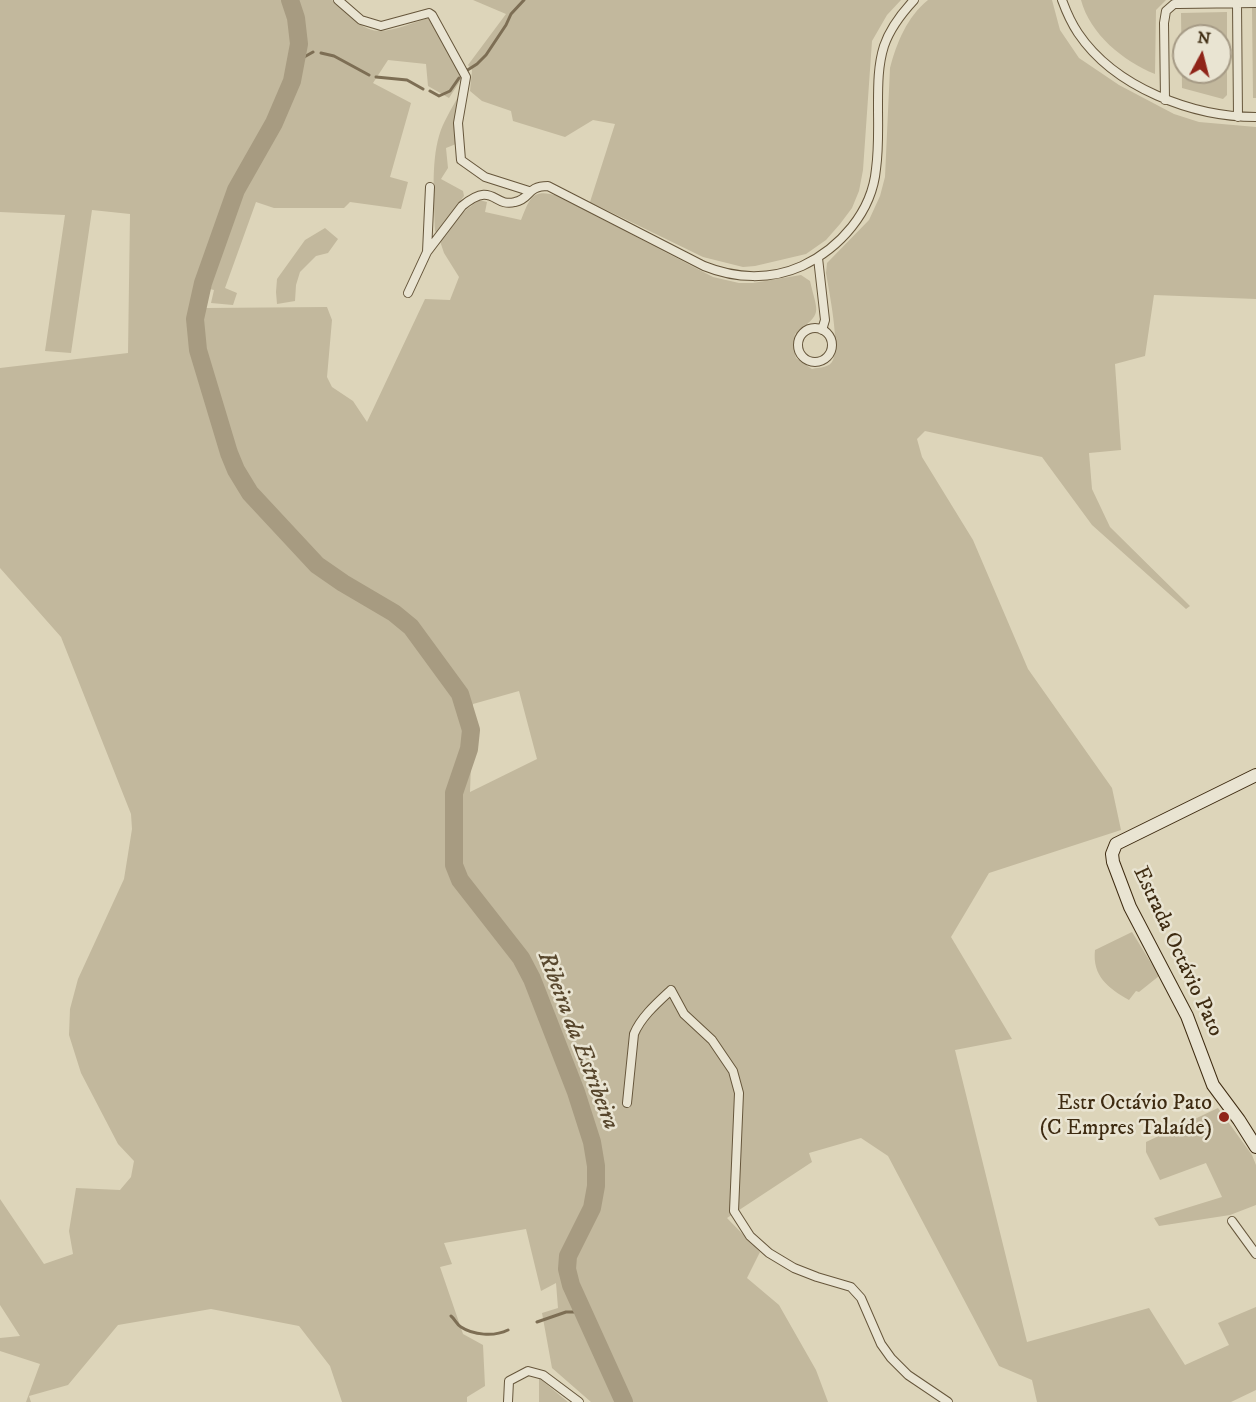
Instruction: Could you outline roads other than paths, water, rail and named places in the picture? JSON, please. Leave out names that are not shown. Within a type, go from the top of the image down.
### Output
[{"type":"street","points":[[338,0],[361,20],[381,26],[429,13],[432,15],[466,77],[458,123],[461,160],[485,177],[529,191]]},
{"type":"street","points":[[408,293],[427,252],[452,218],[469,200],[483,194],[492,195],[510,204],[523,200],[529,191],[537,186],[548,186],[710,269],[739,276],[763,276],[788,272],[818,258],[845,236],[868,198],[876,169],[879,71],[885,45],[898,17],[914,0]]},
{"type":"street","points":[[1062,0],[1077,32],[1097,55],[1122,76],[1165,100],[1203,111],[1238,117],[1256,117]]},
{"type":"street","points":[[1237,3],[1238,117]]},
{"type":"street","points":[[1165,100],[1164,23],[1166,11],[1174,4],[1256,3]]},
{"type":"street","points":[[427,252],[430,187]]},
{"type":"street","points":[[818,258],[825,320],[822,330]]},
{"type":"street","points":[[813,328],[822,330],[830,339],[830,350],[823,359],[807,360],[798,347],[800,337],[813,328]]},
{"type":"street","name":"Estrada Octávio Pato","points":[[1256,775],[1116,844],[1112,854],[1130,908],[1187,1016],[1212,1085],[1256,1147]]},
{"type":"street","points":[[627,1103],[634,1034],[644,1018],[671,990],[684,1014],[712,1040],[733,1071],[740,1093],[734,1211],[750,1236],[769,1253],[794,1268],[851,1287],[861,1298],[881,1344],[891,1358],[908,1375],[948,1402]]},
{"type":"street","points":[[1232,1221],[1256,1254]]},
{"type":"street","points":[[508,1402],[509,1381],[528,1371],[543,1375],[579,1402]]},
{"type":"waterway","name":"Ribeira da Estribeira","points":[[290,0],[296,18],[299,44],[292,81],[274,123],[236,190],[203,283],[195,319],[198,350],[229,453],[250,493],[317,565],[394,613],[411,627],[460,694],[471,730],[469,749],[454,793],[454,865],[460,880],[521,958],[532,979],[576,1092],[592,1142],[596,1166],[596,1186],[592,1208],[568,1256],[567,1269],[571,1285],[624,1402]]},
{"type":"waterway","points":[[466,71],[486,55],[511,14],[524,0]]},
{"type":"waterway","points":[[297,61],[313,52]]},
{"type":"waterway","points":[[321,53],[334,56],[369,75]]},
{"type":"waterway","points":[[376,77],[407,80],[423,89]]},
{"type":"waterway","points":[[430,91],[439,96],[450,91],[459,78]]},
{"type":"waterway","points":[[537,1322],[566,1312],[583,1312]]},
{"type":"waterway","points":[[451,1316],[461,1327],[477,1333],[496,1334],[508,1330]]},
{"type":"place","name":"Estr Octávio Pato (C Empres Talaíde)","points":[[1224,1117]]}]
